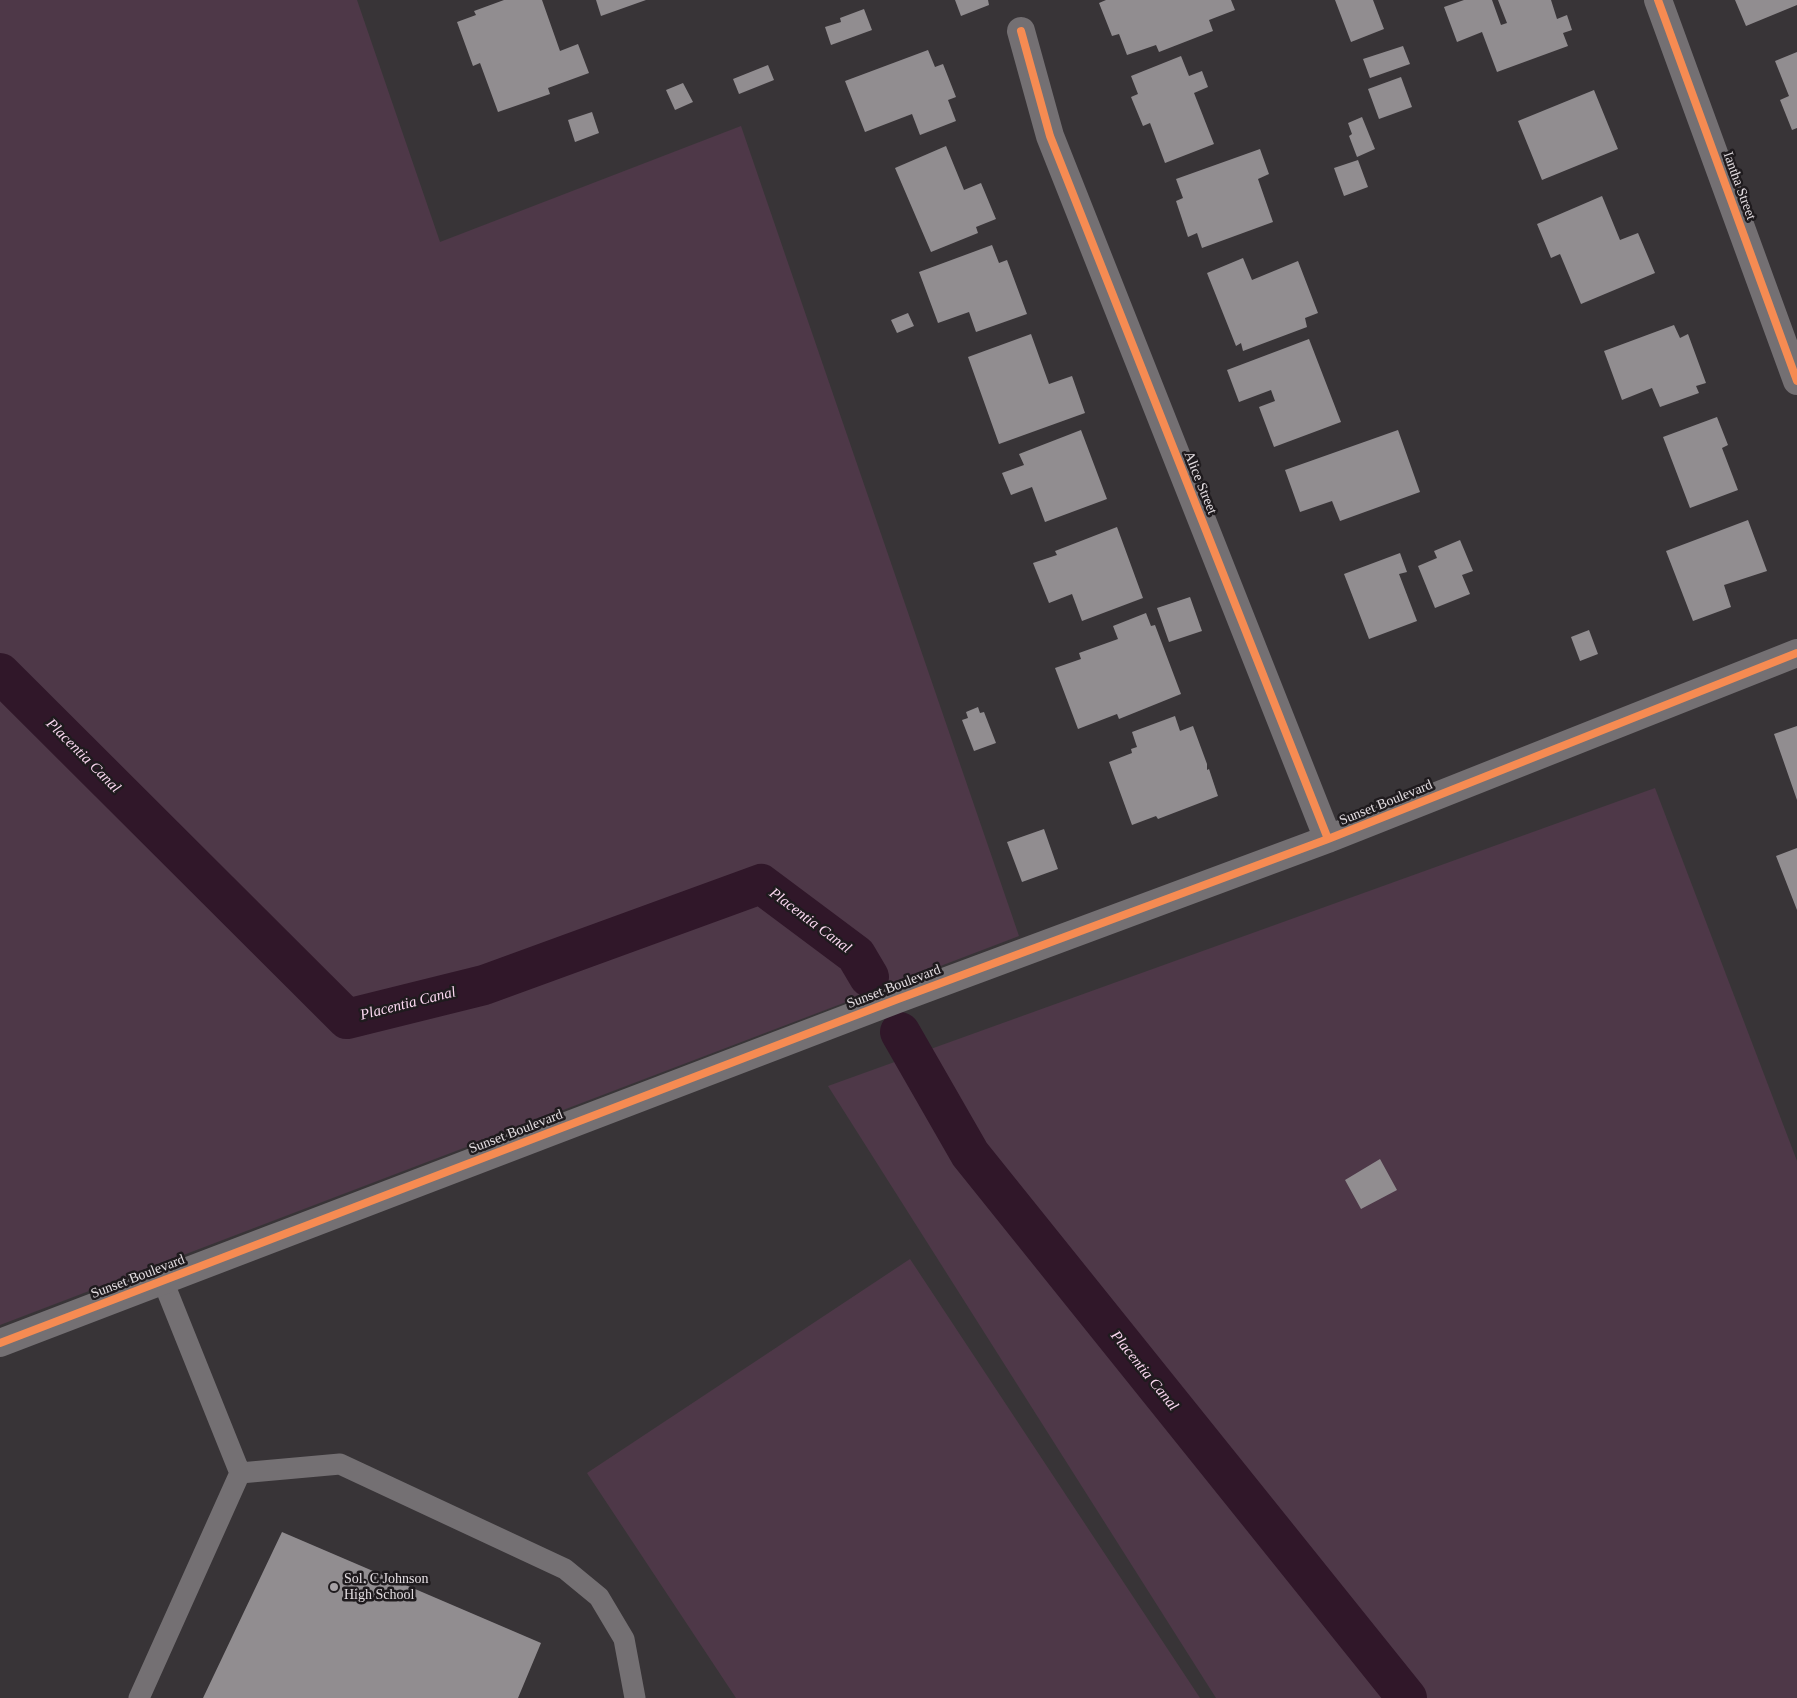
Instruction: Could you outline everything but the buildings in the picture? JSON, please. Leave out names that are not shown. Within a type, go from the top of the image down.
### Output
[{"type":"street","name":"Iantha Street","points":[[1658,0],[1797,381]]},
{"type":"street","name":"Alice Street","points":[[1021,31],[1050,136],[1328,839]]},
{"type":"street","name":"Sunset Boulevard","points":[[0,1343],[898,999],[1328,839],[1797,653]]},
{"type":"lane","points":[[138,1698],[240,1473],[164,1281]]},
{"type":"lane","points":[[240,1473],[340,1464],[565,1569],[599,1597],[624,1639],[635,1698]]},
{"type":"shaded area","points":[[0,0],[357,0],[440,242],[741,126],[1019,936],[0,1325]]},
{"type":"shaded area","points":[[1655,788],[1797,1161],[1797,1698],[1216,1698],[828,1086]]},
{"type":"shaded area","points":[[910,1259],[1200,1698],[736,1698],[587,1473]]},
{"type":"waterway","name":"Placentia Canal","points":[[0,673],[347,1019],[484,985],[761,884],[856,955],[869,977]]},
{"type":"waterway","name":"Placentia Canal","points":[[900,1032],[970,1154],[1407,1698]]},
{"type":"cycle path","points":[[1658,0],[1797,381]]},
{"type":"cycle path","points":[[1021,31],[1050,136],[1328,839]]},
{"type":"cycle path","points":[[0,1343],[898,999],[1328,839],[1797,653]]},
{"type":"place","name":"Sol. C Johnson High School","points":[[334,1587]]}]
